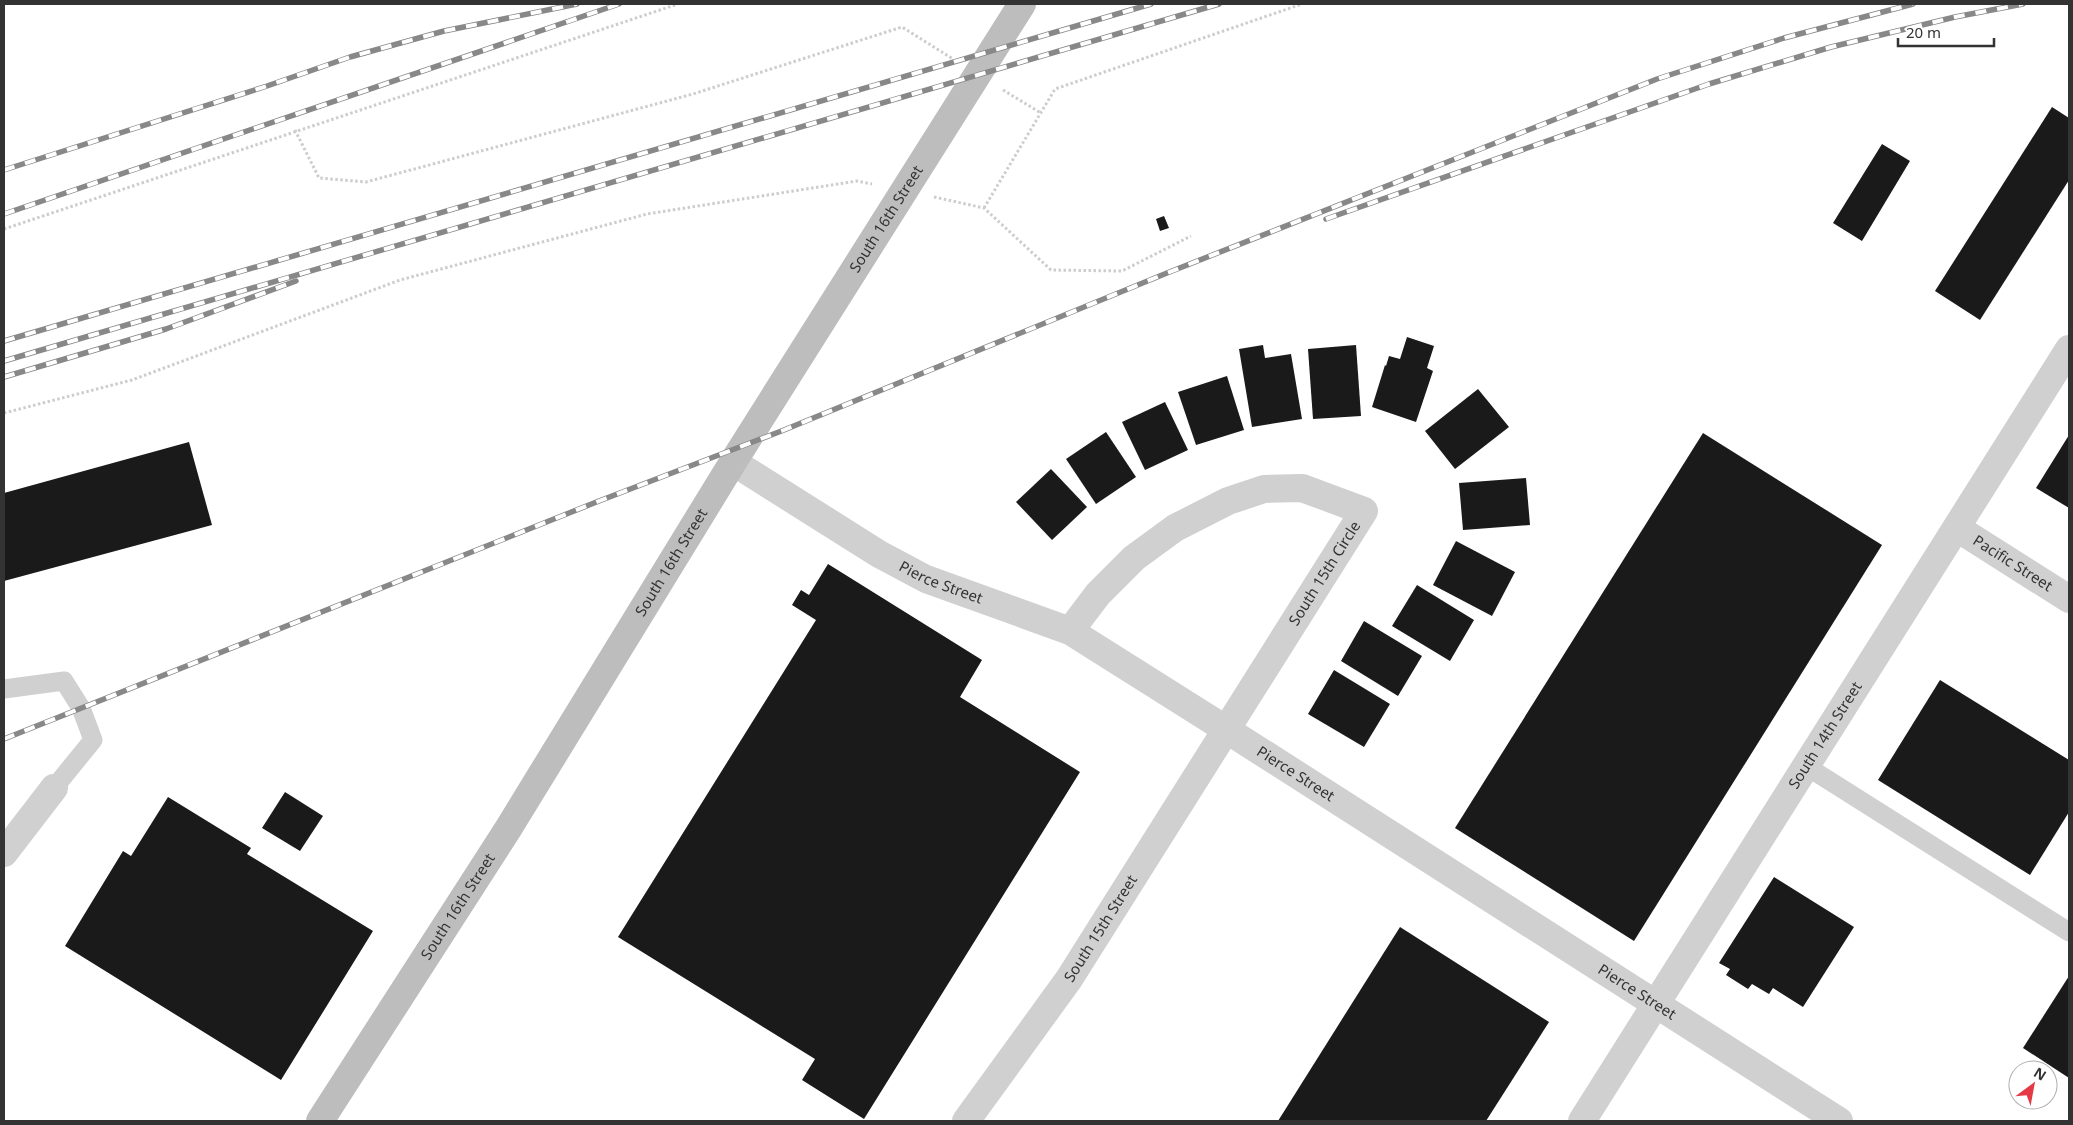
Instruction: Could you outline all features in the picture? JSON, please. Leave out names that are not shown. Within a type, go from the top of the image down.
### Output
[{"type":"street","name":"South 16th Street","points":[[320,1121],[508,829],[733,462],[1022,4]]},
{"type":"street","name":"South 14th Street","points":[[1582,1121],[2069,348]]},
{"type":"street","name":"Pierce Street","points":[[733,462],[879,554],[926,579],[1070,631],[1839,1121]]},
{"type":"street","name":"South 15th Circle","points":[[1070,631],[1098,594],[1134,558],[1175,528],[1228,501],[1264,489],[1302,488],[1364,511],[1228,730]]},
{"type":"street","name":"Pacific Street","points":[[1957,528],[2069,599]]},
{"type":"street","name":"South 15th Street","points":[[966,1121],[1069,979],[1228,730]]},
{"type":"street","points":[[4,853],[54,788]]},
{"type":"lane","points":[[4,689],[64,681],[81,708],[93,740],[54,788]]},
{"type":"lane","points":[[1806,766],[2069,932]]},
{"type":"path","points":[[4,229],[295,130],[678,4]]},
{"type":"path","points":[[984,208],[1056,89],[1302,4]]},
{"type":"path","points":[[295,130],[318,178],[366,182],[693,94],[902,27],[957,61]]},
{"type":"path","points":[[1002,89],[1041,113]]},
{"type":"path","points":[[4,413],[132,380],[400,280],[647,214],[857,181],[876,185]]},
{"type":"path","points":[[925,196],[984,208],[1051,270],[1122,271],[1191,236]]},
{"type":"building","points":[[2052,107],[2069,118],[2069,180],[1980,320],[1935,291]]},
{"type":"building","points":[[1882,144],[1910,161],[1862,241],[1833,223]]},
{"type":"building","points":[[1164,216],[1169,228],[1160,231],[1156,219]]},
{"type":"building","points":[[1407,337],[1434,346],[1427,368],[1433,371],[1416,422],[1372,407],[1389,356],[1400,359]]},
{"type":"building","points":[[1263,345],[1265,358],[1291,354],[1302,419],[1252,427],[1239,349]]},
{"type":"building","points":[[1356,345],[1361,416],[1313,419],[1308,349]]},
{"type":"building","points":[[1227,376],[1244,430],[1196,445],[1178,392]]},
{"type":"building","points":[[1478,389],[1509,427],[1455,469],[1425,431]]},
{"type":"building","points":[[1165,402],[1188,450],[1145,470],[1122,422]]},
{"type":"building","points":[[1106,432],[1136,477],[1096,504],[1066,459]]},
{"type":"building","points":[[1703,433],[1882,545],[1634,941],[1455,828]]},
{"type":"building","points":[[2069,435],[2069,508],[2036,488]]},
{"type":"building","points":[[189,442],[212,525],[4,581],[4,493]]},
{"type":"building","points":[[1051,469],[1087,507],[1052,540],[1016,502]]},
{"type":"building","points":[[1526,478],[1530,525],[1463,530],[1459,483]]},
{"type":"building","points":[[1456,541],[1515,572],[1492,616],[1433,585]]},
{"type":"building","points":[[828,564],[982,660],[960,697],[1080,772],[864,1119],[802,1080],[815,1059],[618,937],[816,620],[792,605],[801,590],[809,595]]},
{"type":"building","points":[[1417,585],[1474,620],[1450,661],[1392,626]]},
{"type":"building","points":[[1364,621],[1422,656],[1398,696],[1341,661]]},
{"type":"building","points":[[1334,670],[1390,704],[1364,747],[1308,714]]},
{"type":"building","points":[[1940,680],[2069,760],[2069,812],[2030,875],[1878,780]]},
{"type":"building","points":[[285,792],[323,816],[300,851],[262,828]]},
{"type":"building","points":[[168,797],[251,848],[247,854],[373,931],[281,1080],[65,946],[123,851],[131,856]]},
{"type":"building","points":[[1774,877],[1854,927],[1803,1007],[1773,988],[1769,994],[1752,984],[1748,989],[1726,975],[1730,969],[1719,963]]},
{"type":"building","points":[[1400,927],[1549,1022],[1486,1121],[1278,1121]]},
{"type":"building","points":[[2069,976],[2069,1078],[2058,1071],[2058,1060],[2041,1060],[2023,1048]]},
{"type":"railway","points":[[4,170],[267,86],[350,57],[444,31],[577,4]]},
{"type":"railway","points":[[4,214],[619,4]]},
{"type":"railway","points":[[4,341],[1151,4]]},
{"type":"railway","points":[[4,361],[1219,4]]},
{"type":"railway","points":[[4,739],[599,501],[784,430],[1167,273],[1657,79],[1784,38],[1913,4]]},
{"type":"railway","points":[[1326,219],[1709,84],[1831,47],[1955,17],[2023,4]]},
{"type":"railway","points":[[4,377],[166,329],[296,281]]}]
